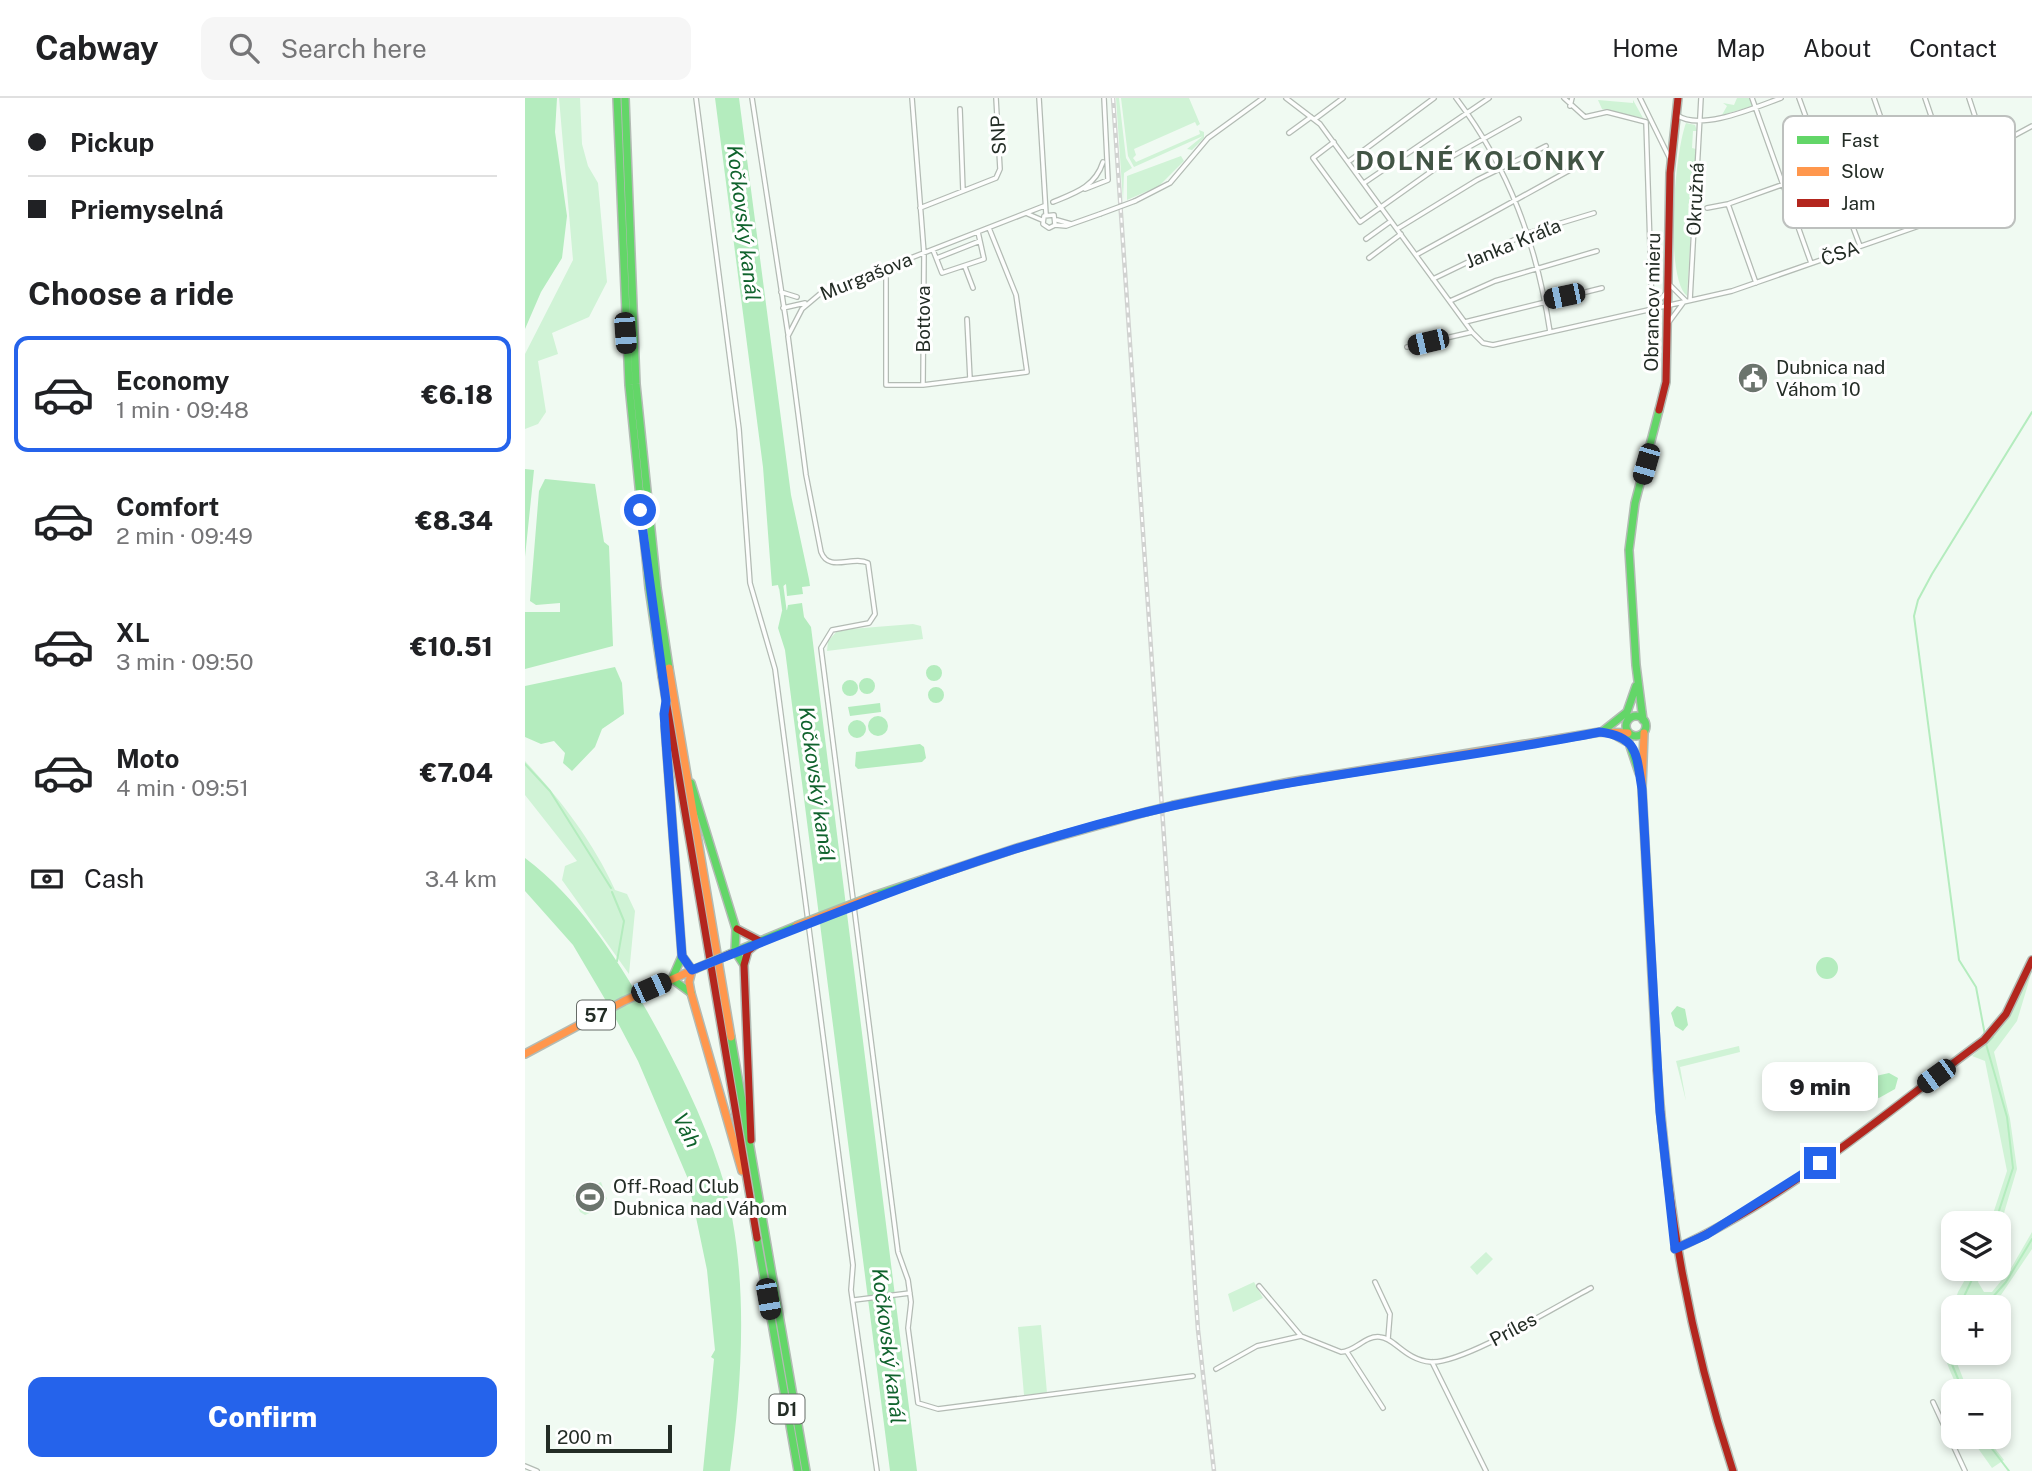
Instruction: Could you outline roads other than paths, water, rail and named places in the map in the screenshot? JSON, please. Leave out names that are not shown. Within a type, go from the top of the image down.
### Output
[{"type":"main road","name":"D1","points":[[617,98],[630,399],[644,544],[666,701],[798,1471]]},
{"type":"main road","name":"D1","points":[[625,98],[631,292],[641,441],[657,589],[681,748],[806,1471]]},
{"type":"main road","name":"Obrancov mieru","points":[[1642,789],[1644,733],[1637,680],[1629,550],[1636,503],[1665,389],[1671,160],[1678,98]]},
{"type":"main road","points":[[1600,732],[1627,712],[1637,680]]},
{"type":"main road","points":[[1638,691],[1630,719],[1630,734],[1638,744],[1642,763]]},
{"type":"main road","points":[[666,701],[664,714],[682,956],[679,969],[670,980],[691,993]]},
{"type":"main road","points":[[1630,719],[1643,720]]},
{"type":"main road","name":"57","points":[[1600,732],[1630,719]]},
{"type":"main road","points":[[1600,732],[1619,735],[1630,743],[1642,789],[1660,1112],[1675,1249],[1698,1361],[1733,1471]]},
{"type":"main road","name":"57","points":[[525,1054],[670,980],[776,934],[876,895],[1017,848],[1174,805],[1325,776],[1600,732],[1630,734]]},
{"type":"main road","points":[[1630,734],[1644,733]]},
{"type":"main road","points":[[681,748],[736,929],[734,952],[744,965]]},
{"type":"main road","points":[[736,929],[760,941],[748,951],[744,965],[752,1129],[750,1148]]},
{"type":"main road","points":[[682,956],[694,970],[689,982],[691,993],[752,1204]]},
{"type":"main road","points":[[1675,1249],[1706,1235],[1802,1175],[1985,1038],[2006,1014],[2032,960]]},
{"type":"street","points":[[697,98],[739,429],[750,583],[775,668],[850,1233],[854,1300],[877,1471]]},
{"type":"street","points":[[752,98],[816,524],[825,560],[835,563],[866,561],[871,580],[873,621],[832,630],[824,639],[821,651],[898,1252],[910,1293],[908,1331],[918,1404],[929,1408],[1193,1376]]},
{"type":"street","name":"Bottova","points":[[886,268],[885,383],[889,386],[923,385],[924,253],[912,98]]},
{"type":"street","name":"SNP","points":[[920,208],[992,180],[999,174],[996,98]]},
{"type":"street","points":[[1039,98],[1046,216]]},
{"type":"street","points":[[1053,202],[1108,180],[1104,98]]},
{"type":"street","points":[[1037,211],[1056,223],[1073,224],[1135,201],[1170,183],[1208,138],[1263,98]]},
{"type":"street","points":[[1286,98],[1313,118],[1334,142],[1472,332],[1407,347]]},
{"type":"street","points":[[1289,133],[1343,98]]},
{"type":"street","points":[[1348,162],[1434,98]]},
{"type":"street","points":[[1456,98],[1485,138],[1515,198],[1538,267],[1550,332]]},
{"type":"street","points":[[1364,183],[1489,98]]},
{"type":"street","points":[[1564,98],[1585,117],[1608,111],[1648,120]]},
{"type":"street","points":[[1570,106],[1572,98]]},
{"type":"street","points":[[1640,98],[1648,120],[1671,160]]},
{"type":"street","name":"Okružná","points":[[1688,300],[1701,98]]},
{"type":"street","points":[[1752,98],[1783,182]]},
{"type":"street","points":[[1676,114],[1688,122],[1699,121],[1781,98]]},
{"type":"street","points":[[1799,98],[1806,116]]},
{"type":"street","points":[[1874,98],[1880,116]]},
{"type":"street","points":[[1924,98],[1931,116]]},
{"type":"street","points":[[1969,98],[1975,116]]},
{"type":"street","name":"SNP","points":[[960,109],[963,191]]},
{"type":"street","points":[[1334,142],[1313,158],[1360,222],[1485,138],[1519,119]]},
{"type":"street","points":[[1648,120],[1652,308]]},
{"type":"street","points":[[2015,133],[2032,125]]},
{"type":"street","points":[[1397,229],[1501,168],[1546,146]]},
{"type":"street","points":[[1085,189],[1094,180],[1103,162]]},
{"type":"street","points":[[1416,256],[1515,198],[1570,170]]},
{"type":"street","points":[[1707,208],[1728,204],[1783,185]]},
{"type":"street","points":[[1045,199],[1048,228],[1056,223]]},
{"type":"street","points":[[1728,204],[1756,283]]},
{"type":"street","name":"Murgašova","points":[[788,337],[796,318],[808,302],[830,288],[1037,211],[1044,206]]},
{"type":"street","name":"Janka Kráľa","points":[[1433,279],[1528,233],[1594,213]]},
{"type":"street","points":[[1022,215],[1046,216]]},
{"type":"street","points":[[1366,239],[1391,220]]},
{"type":"street","points":[[923,385],[1027,372],[1016,295],[989,228]]},
{"type":"street","points":[[1799,228],[1811,263]]},
{"type":"street","points":[[1853,228],[1860,246]]},
{"type":"street","name":"ČSA","points":[[1472,332],[1483,343],[1493,345],[1688,300],[1756,283],[1911,228]]},
{"type":"street","points":[[933,250],[942,273],[965,267],[984,259],[978,233]]},
{"type":"street","points":[[1369,258],[1401,234]]},
{"type":"street","points":[[936,258],[980,241]]},
{"type":"street","points":[[1450,301],[1538,267],[1597,251]]},
{"type":"street","points":[[965,267],[973,288]]},
{"type":"street","points":[[1652,308],[1668,287],[1688,300],[1668,323]]},
{"type":"street","points":[[1465,322],[1602,288]]},
{"type":"street","points":[[781,292],[797,298]]},
{"type":"street","points":[[783,308],[808,302]]},
{"type":"street","points":[[967,319],[970,379]]},
{"type":"street","points":[[1375,1282],[1390,1314],[1388,1339]]},
{"type":"street","points":[[1258,1286],[1301,1336],[1335,1351],[1347,1352],[1372,1338],[1388,1339],[1411,1357],[1432,1362],[1486,1471]]},
{"type":"street","name":"Príles","points":[[1432,1362],[1461,1355],[1591,1288]]},
{"type":"street","points":[[854,1300],[910,1293]]},
{"type":"street","points":[[1216,1369],[1272,1341],[1301,1336]]},
{"type":"street","points":[[1347,1352],[1383,1408]]},
{"type":"street","points":[[1933,1402],[1965,1471]]},
{"type":"street","points":[[525,1466],[537,1471]]},
{"type":"water","points":[[525,98],[557,98],[555,132],[567,216],[562,258],[541,292],[525,329]]},
{"type":"water","name":"Kočkovský kanál","points":[[715,98],[739,98],[791,495],[810,586],[802,587],[803,594],[787,596],[786,584],[779,589],[778,585],[772,586],[763,467]]},
{"type":"water","points":[[525,469],[534,470],[525,557]]},
{"type":"water","points":[[545,479],[595,484],[604,542],[609,546],[613,646],[525,669],[525,612],[560,612],[560,603],[536,605],[530,601],[539,491]]},
{"type":"water","points":[[802,603],[804,617],[811,627],[917,1471],[890,1471],[785,650],[778,628],[782,611],[787,610],[788,605]]},
{"type":"water","points":[[934,665],[940,667],[940,679],[934,681],[928,679],[926,673],[928,667]]},
{"type":"water","points":[[615,667],[622,683],[624,714],[602,729],[595,747],[572,771],[563,763],[565,753],[554,741],[541,744],[525,737],[525,686]]},
{"type":"water","points":[[867,678],[873,680],[873,692],[867,694],[861,692],[859,686],[861,680]]},
{"type":"water","points":[[850,680],[856,682],[856,694],[850,696],[844,694],[842,688],[844,682]]},
{"type":"water","points":[[936,687],[942,689],[942,701],[936,703],[930,701],[928,695],[930,689]]},
{"type":"water","points":[[880,703],[881,712],[850,716],[848,707]]},
{"type":"water","points":[[878,716],[885,719],[888,726],[885,733],[878,736],[871,733],[868,726],[871,719]]},
{"type":"water","points":[[853,720],[861,720],[866,729],[864,736],[853,738],[848,733],[848,725]]},
{"type":"water","points":[[920,744],[924,747],[926,758],[922,762],[858,769],[855,766],[856,752]]},
{"type":"water","name":"Váh","points":[[525,858],[562,890],[622,969],[678,1069],[720,1170],[730,1205],[740,1281],[738,1397],[730,1471],[703,1471],[714,1359],[711,1357],[715,1350],[707,1270],[688,1179],[638,1061],[609,1006],[573,945],[525,891]]},
{"type":"water","points":[[1827,957],[1835,960],[1838,968],[1835,976],[1827,979],[1819,976],[1816,968],[1819,960]]},
{"type":"water","points":[[1677,1006],[1685,1009],[1688,1025],[1683,1031],[1675,1026],[1671,1013]]},
{"type":"water","points":[[1889,1073],[1898,1078],[1895,1089],[1879,1098],[1873,1095],[1868,1088],[1867,1078]]},
{"type":"waterway","points":[[1985,1035],[1976,987],[1959,960],[1914,616],[1918,600],[1932,574],[2032,412]]},
{"type":"waterway","name":"Kočkovský kanál","points":[[781,585],[785,615]]},
{"type":"waterway","points":[[525,764],[550,791],[611,888]]},
{"type":"waterway","points":[[612,892],[624,921],[617,961]]},
{"type":"waterway","points":[[1994,1035],[2011,1012],[2032,967]]},
{"type":"waterway","points":[[1993,1037],[1986,1044],[2007,1117],[2013,1168],[1999,1211]]},
{"type":"waterway","points":[[1995,1295],[2006,1282],[2032,1239]]},
{"type":"waterway","points":[[1965,1295],[1971,1281]]},
{"type":"waterway","points":[[1952,1365],[1958,1379]]},
{"type":"waterway","points":[[1992,1449],[2009,1471]]},
{"type":"railway","points":[[1113,98],[1198,1330],[1214,1471]]},
{"type":"place","name":"Dubnica nad Váhom 10","points":[[1753,378]]},
{"type":"place","name":"Off-Road Club Dubnica nad Váhom","points":[[590,1197]]},
{"type":"district","name":"DOLNÉ KOLONKY","points":[[1481,160]]}]
